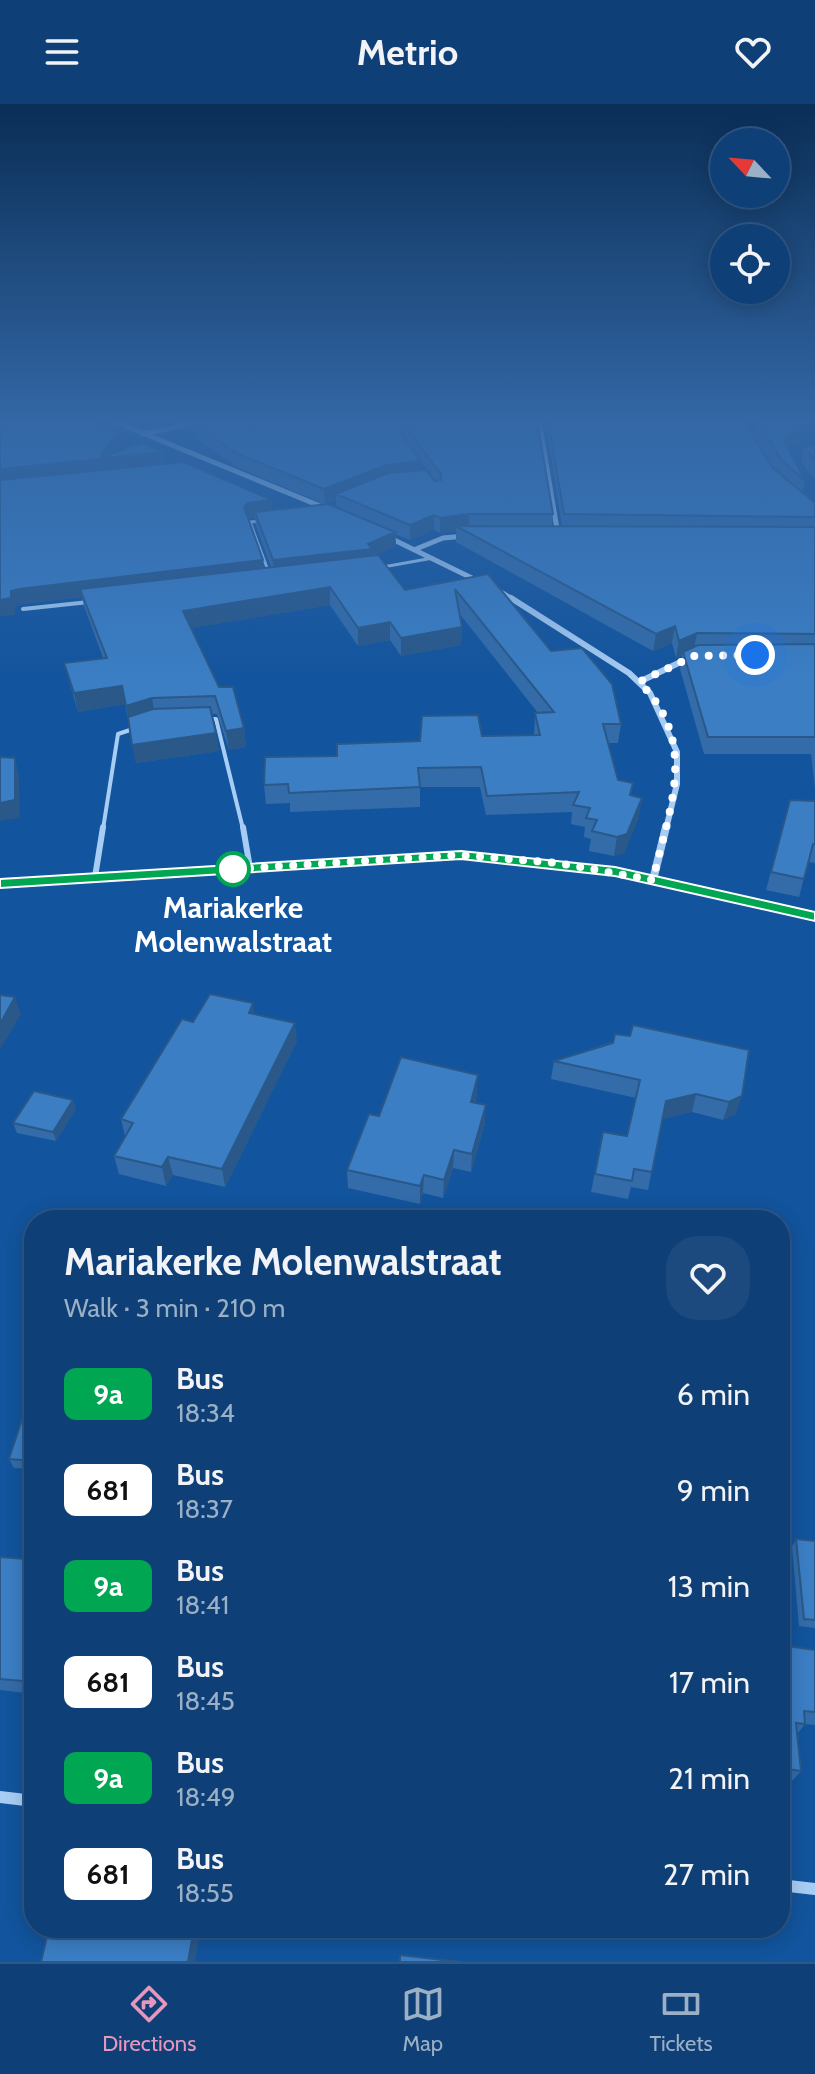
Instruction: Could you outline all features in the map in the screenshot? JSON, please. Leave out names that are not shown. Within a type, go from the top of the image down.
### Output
[{"type":"street","points":[[311,507],[336,513]]},
{"type":"street","points":[[553,507],[558,535]]},
{"type":"street","points":[[376,531],[507,595],[639,682],[650,693],[677,752],[677,784],[653,880]]},
{"type":"street","points":[[416,549],[443,538],[469,535]]},
{"type":"street","points":[[543,535],[573,535]]},
{"type":"street","points":[[639,682],[694,656]]},
{"type":"street","points":[[0,884],[461,855],[557,863],[653,880],[815,916]]},
{"type":"street","points":[[0,1797],[24,1800]]},
{"type":"street","points":[[790,1886],[815,1889]]},
{"type":"lane","points":[[324,512],[333,507]]},
{"type":"lane","points":[[265,520],[250,522],[271,579]]},
{"type":"lane","points":[[381,567],[433,558]]},
{"type":"lane","points":[[23,609],[99,601]]},
{"type":"lane","points":[[200,719],[216,719],[241,814],[250,868]]},
{"type":"lane","points":[[95,877],[118,734],[143,726]]},
{"type":"building","points":[[0,507],[244,507],[263,560],[19,589],[11,591],[11,598],[0,600]]},
{"type":"building","points":[[334,507],[395,532],[368,544],[372,549],[273,560],[255,512]]},
{"type":"building","points":[[366,507],[552,507],[553,514],[469,514],[440,518],[434,515],[410,525]]},
{"type":"building","points":[[563,507],[815,507],[815,517],[564,514]]},
{"type":"building","points":[[456,526],[815,527],[815,634],[697,633],[679,641],[675,626],[656,634]]},
{"type":"building","points":[[378,555],[405,590],[488,574],[551,651],[582,648],[612,684],[621,724],[603,724],[618,780],[633,783],[630,795],[642,798],[627,834],[617,837],[592,831],[597,820],[586,818],[590,808],[573,805],[579,792],[487,796],[481,767],[418,768],[420,787],[289,793],[288,784],[264,785],[265,757],[337,756],[337,744],[420,741],[422,716],[478,715],[482,736],[540,735],[535,713],[554,712],[455,589],[462,627],[401,638],[390,622],[358,628],[330,587],[183,611],[219,687],[233,687],[244,728],[226,731],[215,696],[152,698],[126,706],[122,686],[74,693],[64,663],[107,658],[80,589]]},
{"type":"building","points":[[815,644],[815,737],[708,737],[683,652],[698,645]]},
{"type":"building","points":[[210,707],[216,733],[132,745],[128,717],[153,709]]},
{"type":"building","points":[[0,757],[15,758],[15,800],[0,803]]},
{"type":"building","points":[[790,800],[815,801],[815,844],[804,879],[771,872]]},
{"type":"building","points":[[210,994],[253,1003],[249,1013],[295,1023],[222,1169],[168,1157],[162,1167],[114,1156],[133,1123],[121,1119],[182,1019],[193,1022]]},
{"type":"building","points":[[0,995],[15,997],[0,1024]]},
{"type":"building","points":[[633,1025],[749,1050],[742,1096],[729,1102],[696,1094],[666,1101],[652,1172],[634,1169],[632,1181],[595,1174],[603,1132],[627,1136],[640,1080],[554,1061],[613,1043],[615,1034],[630,1036]]},
{"type":"building","points":[[401,1057],[478,1075],[471,1102],[486,1105],[472,1154],[454,1150],[444,1180],[424,1175],[420,1186],[347,1170],[369,1114],[379,1116]]},
{"type":"building","points":[[34,1091],[73,1100],[53,1132],[13,1123]]},
{"type":"building","points":[[24,1413],[24,1460],[9,1459]]},
{"type":"building","points":[[796,1539],[815,1541],[815,1620],[804,1619]]},
{"type":"building","points":[[0,1557],[24,1559],[24,1681],[0,1679]]},
{"type":"building","points":[[790,1646],[815,1650],[815,1712],[804,1711],[805,1724],[796,1723],[801,1771],[790,1769]]},
{"type":"building","points":[[47,1938],[192,1938],[188,1962],[41,1962]]},
{"type":"building","points":[[400,1955],[460,1962],[400,1962]]},
{"type":"bus line","name":"9a","points":[[0,884],[461,855],[557,863],[615,872],[815,916]]},
{"type":"place","name":"Mariakerke Molenwalstraat","points":[[233,869]]},
{"type":"route","points":[[233,869],[220,870],[461,855],[557,863],[653,880],[677,784],[677,752],[650,693],[639,682],[694,656],[755,655]]}]
